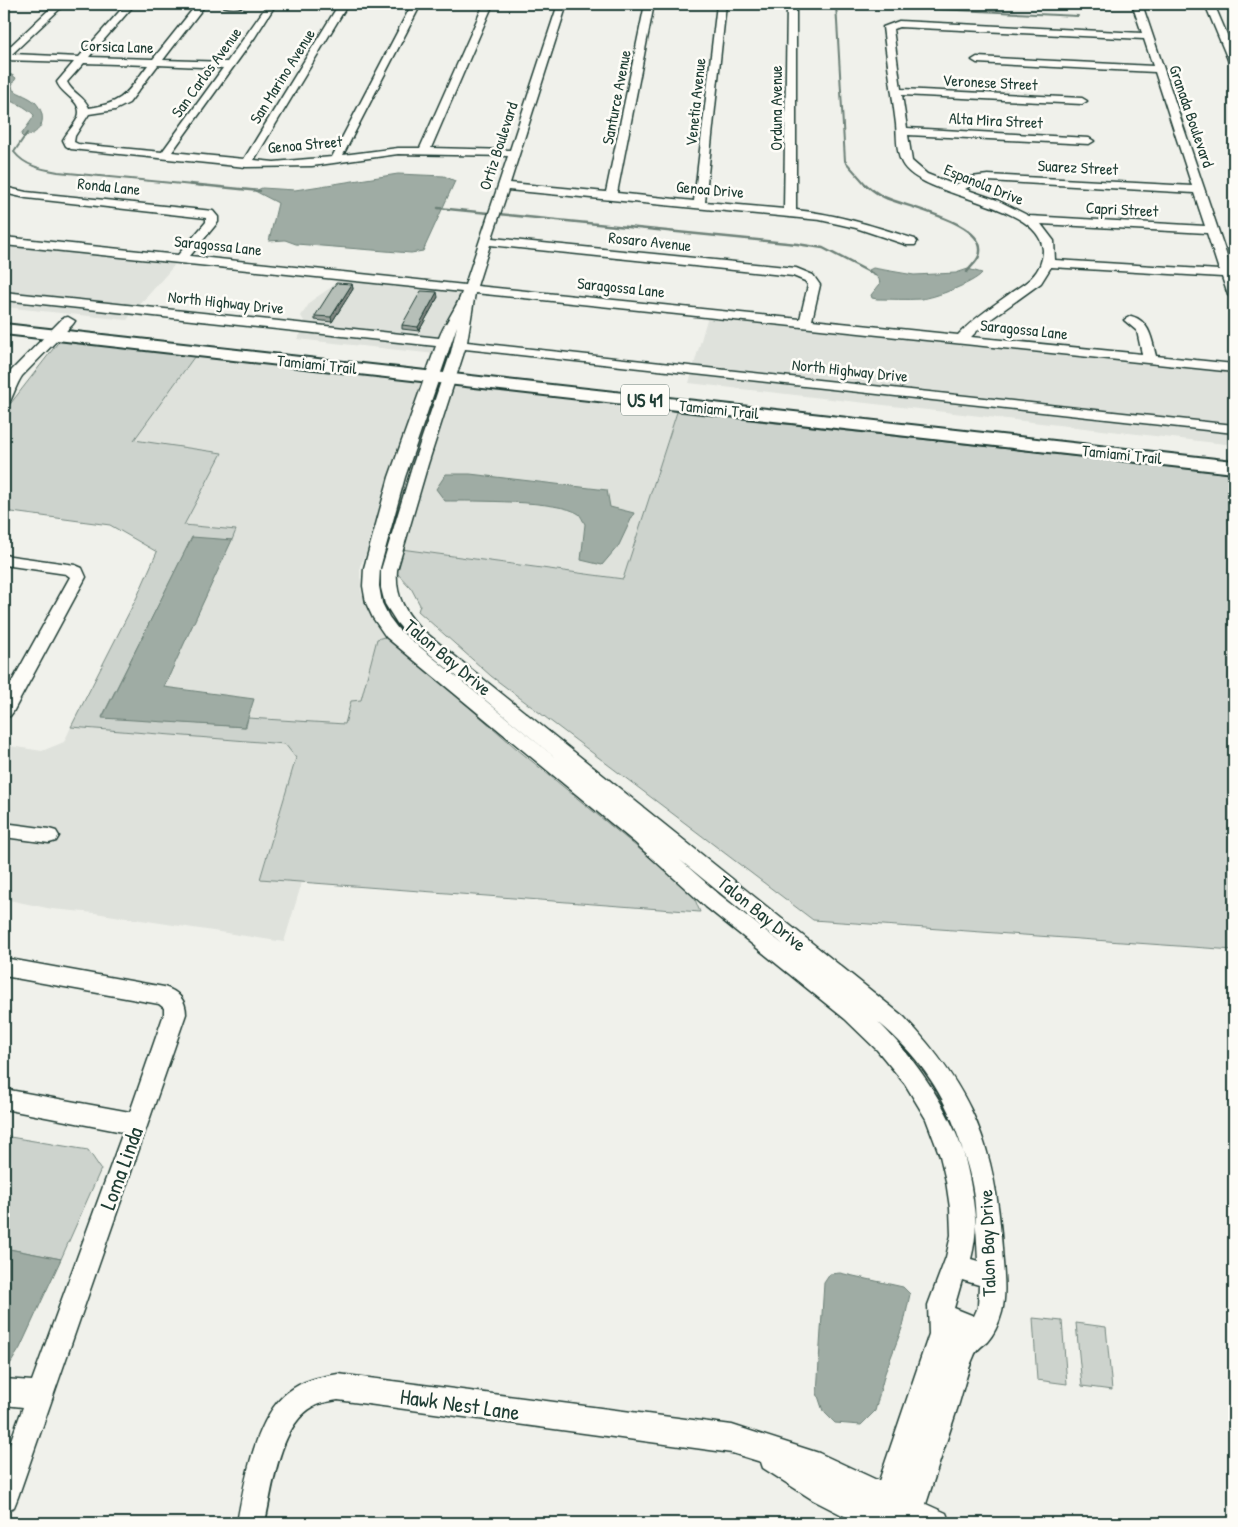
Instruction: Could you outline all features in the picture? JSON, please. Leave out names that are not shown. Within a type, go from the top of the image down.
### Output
[{"type":"main road","name":"US 41","points":[[4,314],[57,327]]},
{"type":"main road","name":"US 41","points":[[4,329],[57,327]]},
{"type":"main road","name":"Tamiami Trail","points":[[57,327],[443,370],[1234,450]]},
{"type":"main road","name":"Tamiami Trail","points":[[443,370],[1234,467]]},
{"type":"street","points":[[4,57],[60,4]]},
{"type":"street","points":[[131,4],[64,78],[62,84],[65,89],[80,100],[85,112],[108,108],[122,103],[202,4]]},
{"type":"street","points":[[224,4],[243,4]]},
{"type":"street","name":"San Carlos Avenue","points":[[164,156],[272,4]]},
{"type":"street","name":"San Marino Avenue","points":[[246,164],[344,4]]},
{"type":"street","points":[[336,159],[416,4]]},
{"type":"street","points":[[425,150],[488,4]]},
{"type":"street","name":"Ortiz Boulevard","points":[[443,370],[444,343],[452,322],[468,294],[563,4]]},
{"type":"street","name":"Santurce Avenue","points":[[611,196],[650,4]]},
{"type":"street","name":"Venetia Avenue","points":[[699,205],[722,4]]},
{"type":"street","name":"Orduna Avenue","points":[[790,213],[792,4]]},
{"type":"street","name":"Granada Boulevard","points":[[1137,4],[1234,295]]},
{"type":"street","points":[[1208,4],[1234,62]]},
{"type":"street","name":"Espanola Drive","points":[[1048,263],[1049,251],[1047,242],[1029,220],[1005,206],[930,180],[910,166],[904,157],[888,28],[891,25],[908,24],[1147,36]]},
{"type":"street","name":"Corsica Lane","points":[[4,57],[230,65]]},
{"type":"street","points":[[977,60],[1159,69]]},
{"type":"street","name":"Veronese Street","points":[[896,92],[1082,101]]},
{"type":"street","name":"Genoa Street","points":[[85,112],[69,138],[70,144],[88,150],[246,164],[291,165],[388,152],[425,150],[514,153]]},
{"type":"street","name":"Alta Mira Street","points":[[901,131],[1089,141]]},
{"type":"street","name":"Suarez Street","points":[[956,189],[976,180],[988,178],[1200,190]]},
{"type":"street","name":"Genoa Drive","points":[[503,186],[790,213],[839,220],[911,242]]},
{"type":"street","name":"Ronda Lane","points":[[4,190],[26,194],[200,212],[211,215],[212,222],[180,259]]},
{"type":"street","name":"Capri Street","points":[[1029,220],[1213,230]]},
{"type":"street","name":"Saragossa Lane","points":[[4,241],[180,259],[468,294],[805,324],[1234,368]]},
{"type":"street","name":"Rosaro Avenue","points":[[486,241],[789,271],[809,278]]},
{"type":"street","points":[[961,340],[979,322],[1037,280],[1044,272],[1048,263],[1228,274]]},
{"type":"street","points":[[805,324],[814,286],[809,278]]},
{"type":"street","name":"Ortiz Boulevard","points":[[443,370],[462,345],[466,324],[468,294]]},
{"type":"street","name":"North Highway Drive","points":[[4,296],[444,343]]},
{"type":"street","points":[[1131,320],[1143,330],[1150,359]]},
{"type":"street","points":[[4,400],[6,379],[57,327]]},
{"type":"street","name":"North Highway Drive","points":[[462,345],[1234,430]]},
{"type":"street","name":"Talon Bay Drive","points":[[443,370],[398,477],[372,568],[370,590],[380,618],[392,633],[427,663],[641,838],[715,902],[843,1005],[894,1051],[906,1065],[929,1100],[940,1124],[952,1156],[959,1185],[961,1247],[941,1302],[942,1334],[892,1516]]},
{"type":"street","name":"Talon Bay Drive","points":[[443,370],[390,570],[388,584],[395,608],[415,633],[868,999],[915,1042],[936,1068],[949,1089],[960,1108],[977,1149],[987,1198],[991,1277],[987,1316],[979,1331],[964,1346],[892,1516]]},
{"type":"street","points":[[4,560],[69,568],[76,572],[78,577],[4,712]]},
{"type":"street","points":[[4,830],[49,836]]},
{"type":"street","name":"Loma Linda","points":[[4,967],[160,995],[173,1002],[176,1010],[174,1022],[4,1497]]},
{"type":"street","points":[[4,1099],[137,1124]]},
{"type":"street","points":[[955,1266],[991,1277]]},
{"type":"street","points":[[942,1316],[979,1331]]},
{"type":"street","name":"Hawk Nest Lane","points":[[251,1523],[270,1444],[280,1419],[296,1401],[306,1394],[326,1387],[338,1387],[732,1439],[757,1447],[823,1490],[892,1516],[936,1523]]},
{"type":"street","points":[[4,1392],[40,1395]]},
{"type":"shaded area","points":[[4,74],[12,75],[16,78],[12,85],[13,90],[35,102],[42,113],[39,129],[30,135],[23,137],[21,135],[34,115],[20,105],[4,100]]},
{"type":"shaded area","points":[[398,174],[444,176],[455,181],[423,251],[411,253],[296,244],[285,240],[269,241],[278,203],[255,191],[262,188],[295,190]]},
{"type":"shaded area","points":[[4,243],[178,261],[138,307],[4,293]]},
{"type":"shaded area","points":[[873,268],[914,275],[956,273],[968,269],[982,273],[963,285],[927,298],[877,299],[872,298],[871,295],[880,284],[879,279],[869,270]]},
{"type":"shaded area","points":[[339,278],[465,291],[440,340],[307,326],[301,316],[311,301],[336,284]]},
{"type":"shaded area","points":[[4,299],[133,312],[127,320],[4,307]]},
{"type":"shaded area","points":[[708,316],[1234,371],[1234,426],[693,368]]},
{"type":"shaded area","points":[[303,331],[438,346],[436,354],[297,339]]},
{"type":"shaded area","points":[[60,340],[197,353],[134,440],[222,453],[184,525],[236,530],[232,540],[192,538],[102,717],[246,727],[248,718],[345,724],[351,701],[361,700],[377,639],[388,636],[517,749],[692,892],[700,912],[260,879],[296,758],[285,744],[71,727],[137,597],[157,552],[110,525],[4,511],[4,412]]},
{"type":"shaded area","points":[[196,355],[272,366],[426,383],[376,533],[360,566],[361,591],[372,616],[388,636],[377,639],[361,700],[351,701],[345,724],[248,718],[253,699],[163,687],[236,530],[184,525],[222,453],[134,440]]},
{"type":"shaded area","points":[[692,373],[1234,433],[1234,445],[689,383]]},
{"type":"shaded area","points":[[435,384],[441,385],[391,547],[384,546],[403,477]]},
{"type":"shaded area","points":[[451,386],[677,412],[623,579],[401,549]],"holes":[[[446,474],[633,513],[581,560],[585,524],[579,514],[556,506],[493,501],[445,501]]]},
{"type":"shaded area","points":[[677,412],[1234,474],[1234,950],[813,920],[491,676],[418,611],[420,605],[411,588],[395,571],[401,549],[623,579]]},
{"type":"shaded area","points":[[446,474],[470,474],[607,490],[610,507],[634,513],[619,545],[602,565],[581,560],[585,524],[579,514],[569,509],[535,504],[494,501],[445,501],[436,489]]},
{"type":"shaded area","points":[[192,537],[232,540],[164,687],[254,699],[245,727],[102,718]]},
{"type":"shaded area","points":[[71,727],[285,744],[296,757],[260,878],[302,882],[284,942],[95,913],[52,909],[4,899],[4,745],[42,751],[64,742]]},
{"type":"shaded area","points":[[4,1136],[88,1150],[101,1169],[61,1259],[4,1248]]},
{"type":"shaded area","points":[[4,1248],[61,1259],[20,1348],[9,1366],[4,1365]]},
{"type":"shaded area","points":[[840,1273],[903,1287],[910,1294],[904,1323],[885,1373],[875,1411],[861,1425],[835,1423],[823,1411],[817,1393],[824,1283],[830,1274]]},
{"type":"shaded area","points":[[1033,1318],[1062,1321],[1067,1384],[1037,1380]]},
{"type":"shaded area","points":[[1076,1323],[1106,1327],[1112,1390],[1082,1386]]},
{"type":"building","points":[[336,283],[352,284],[331,317],[315,316]]},
{"type":"building","points":[[421,291],[437,292],[418,327],[402,325]]},
{"type":"waterway","points":[[866,185],[845,161],[836,4],[1078,16]]},
{"type":"waterway","points":[[27,133],[14,152],[23,161],[40,168],[58,172],[203,186]]},
{"type":"waterway","points":[[190,184],[260,191]]},
{"type":"waterway","points":[[866,185],[884,197],[944,218],[960,225],[972,234],[979,244],[979,256],[967,272]]},
{"type":"waterway","points":[[438,208],[797,244],[823,248],[875,275]]}]
